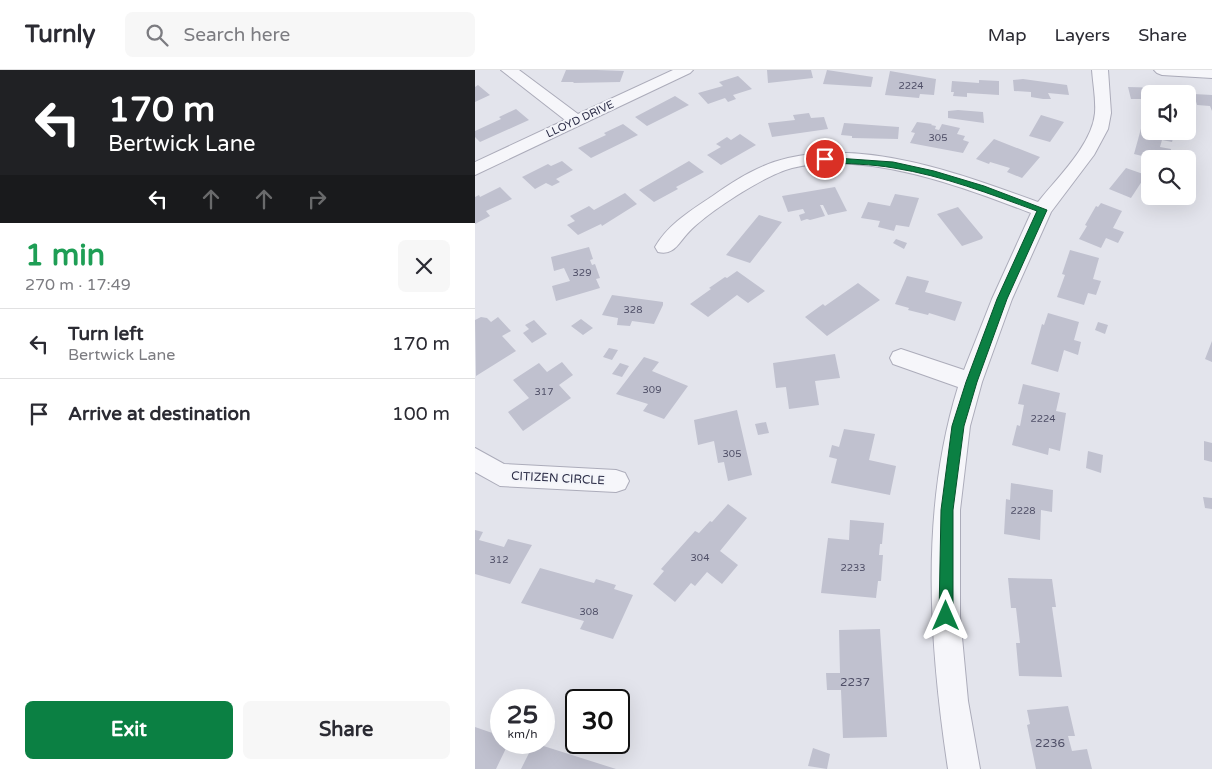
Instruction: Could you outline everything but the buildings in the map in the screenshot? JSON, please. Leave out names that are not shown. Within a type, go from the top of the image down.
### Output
[{"type":"street","points":[[509,70],[575,121]]},
{"type":"street","name":"LLOYD DRIVE","points":[[475,169],[685,70]]},
{"type":"street","points":[[963,769],[953,701],[946,616],[947,510],[958,426],[971,382],[1002,299],[1042,210],[1088,150],[1100,129],[1103,113],[1100,70]]},
{"type":"street","points":[[1162,70],[1212,73]]},
{"type":"street","points":[[665,247],[691,218],[721,198],[756,177],[780,166],[801,161],[825,159],[893,165],[934,174],[981,188],[1042,210]]},
{"type":"street","points":[[901,358],[971,382]]},
{"type":"street","name":"CITIZEN CIRCLE","points":[[475,459],[500,475],[616,481]]},
{"type":"route","points":[[825,159],[893,165],[934,174],[981,188],[1042,210],[1002,299],[971,382],[958,426],[947,510],[946,616]]}]
